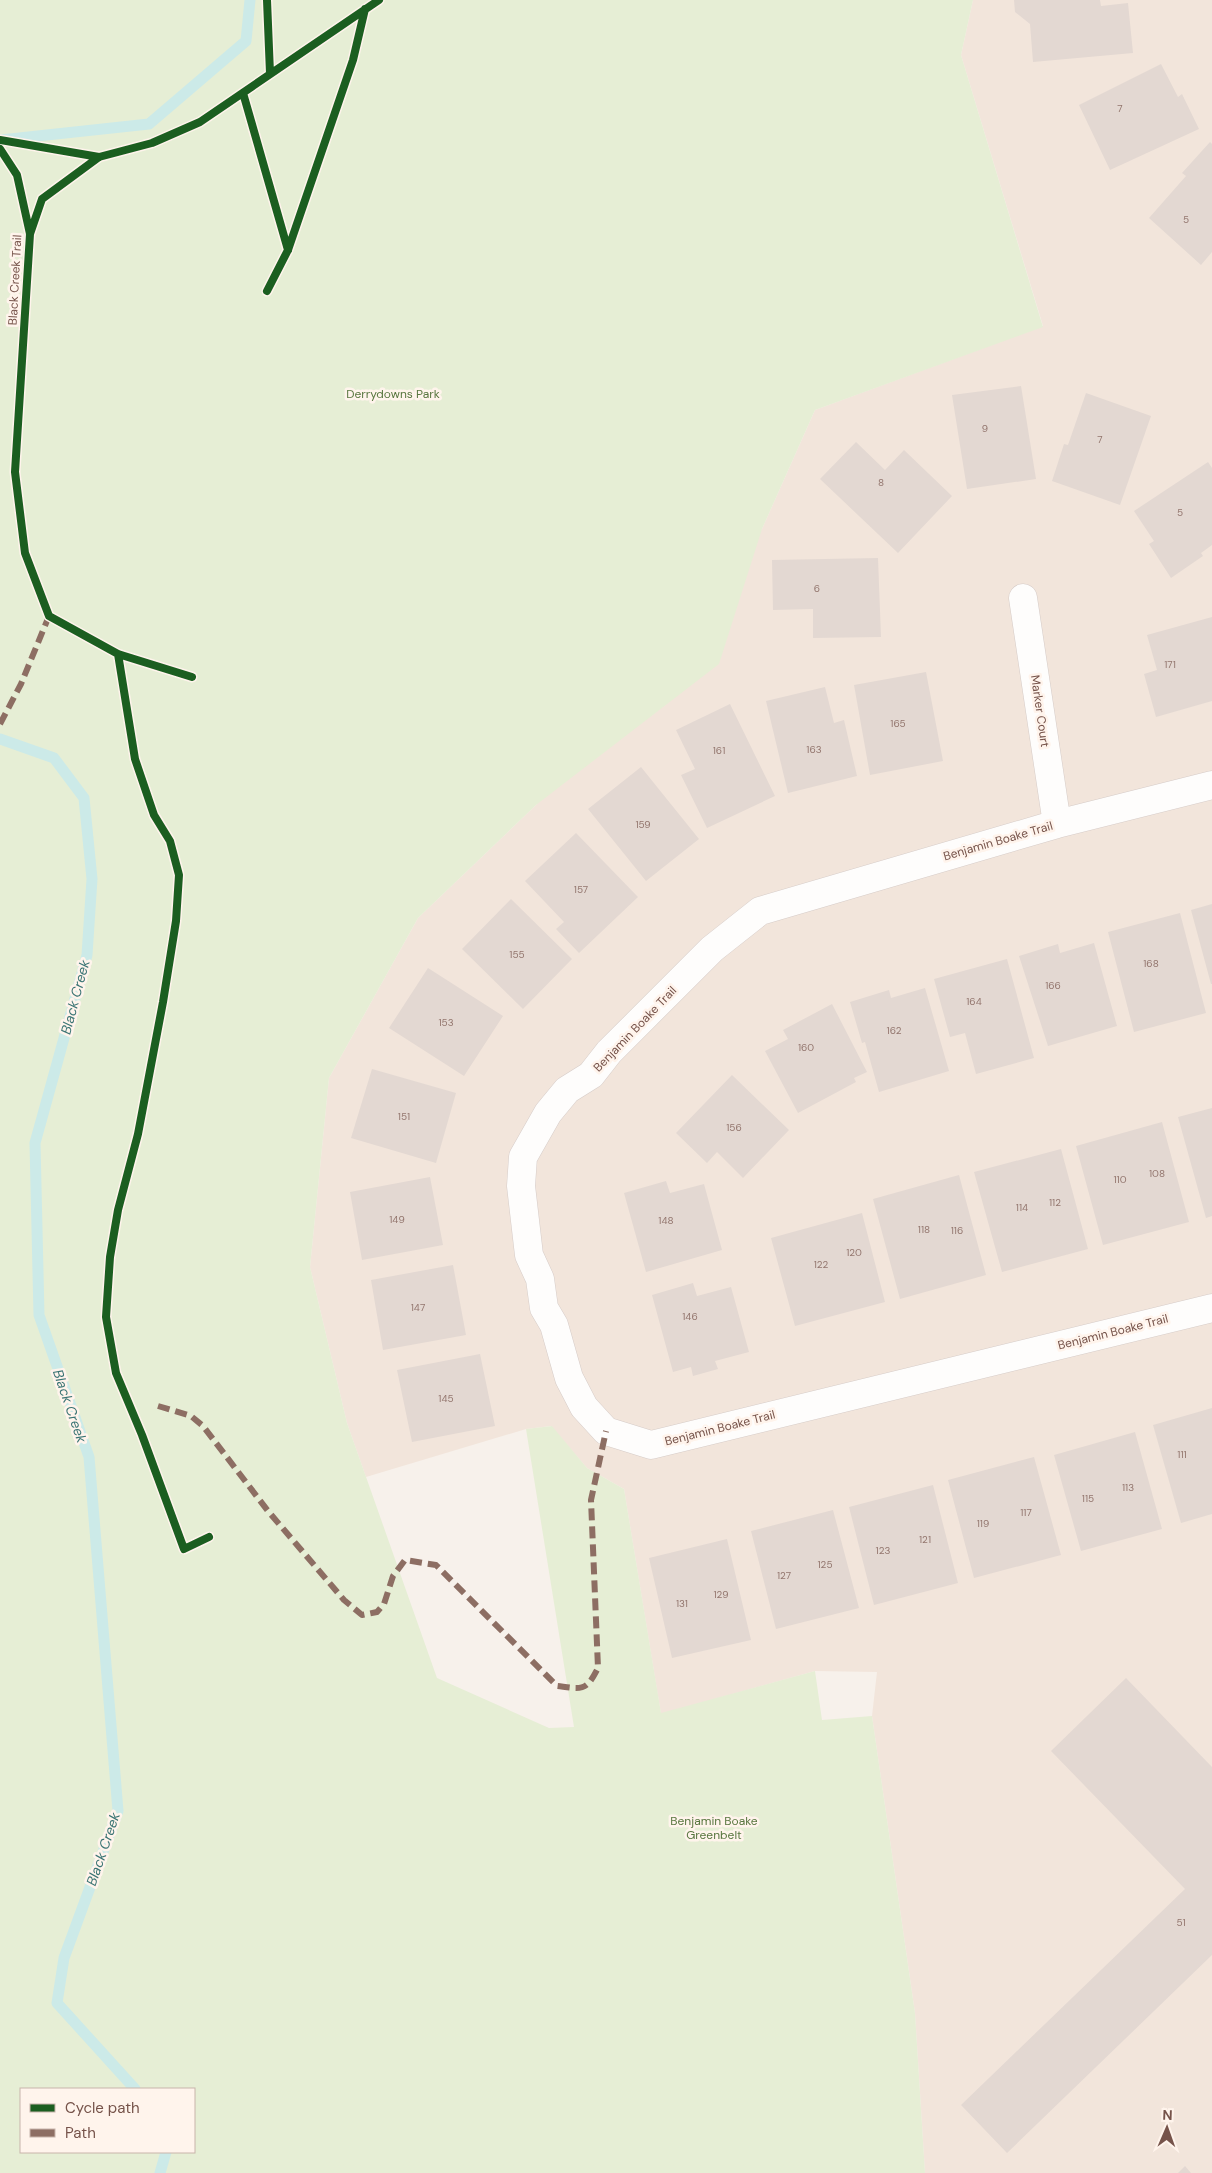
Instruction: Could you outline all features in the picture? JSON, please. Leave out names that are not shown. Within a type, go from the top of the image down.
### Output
[{"type":"street","name":"Marker Court","points":[[1024,598],[1057,824]]},
{"type":"street","name":"Benjamin Boake Trail","points":[[1212,785],[1057,824],[760,911],[712,949],[609,1052],[591,1075],[566,1090],[548,1113],[523,1157],[521,1186],[529,1255],[540,1279],[544,1308],[554,1325],[568,1378],[584,1407],[606,1431],[651,1445],[1212,1308]]},
{"type":"shaded area","points":[[973,0],[1212,0],[1212,2173],[925,2173],[915,2013],[872,1716],[877,1672],[815,1671],[661,1714],[624,1489],[587,1468],[551,1426],[526,1429],[366,1477],[347,1423],[310,1267],[329,1078],[418,918],[536,805],[762,529],[815,410],[1043,326],[961,55]]},
{"type":"green space","name":"Derrydowns Park","points":[[0,0],[973,0],[961,55],[1043,327],[815,410],[762,529],[719,664],[536,805],[418,918],[329,1078],[310,1267],[347,1423],[437,1678],[549,1728],[574,1727],[526,1429],[552,1426],[587,1468],[624,1489],[661,1713],[815,1671],[822,1720],[872,1716],[915,2013],[925,2173],[0,2173]]},
{"type":"building","points":[[1014,0],[1100,0],[1101,6],[1128,3],[1133,53],[1033,62],[1030,24],[1015,12]]},
{"type":"building","points":[[1161,64],[1178,97],[1182,94],[1199,129],[1110,170],[1079,105]]},
{"type":"building","points":[[1210,142],[1212,144],[1212,252],[1201,265],[1149,218],[1186,176],[1182,173]]},
{"type":"building","points":[[1021,386],[1036,479],[967,489],[952,395]]},
{"type":"building","points":[[1086,393],[1151,416],[1120,505],[1052,481],[1064,444],[1068,445]]},
{"type":"building","points":[[856,442],[885,470],[904,450],[952,496],[898,553],[820,479]]},
{"type":"building","points":[[1208,462],[1212,468],[1212,545],[1201,553],[1203,556],[1171,578],[1149,544],[1154,541],[1134,511]]},
{"type":"building","points":[[878,558],[881,637],[813,638],[813,609],[773,610],[772,560]]},
{"type":"building","points":[[1212,617],[1212,701],[1156,717],[1144,674],[1157,670],[1147,635]]},
{"type":"building","points":[[926,672],[943,761],[870,775],[854,685]]},
{"type":"building","points":[[825,687],[834,723],[844,720],[857,776],[788,793],[766,701]]},
{"type":"building","points":[[730,704],[775,796],[707,828],[681,775],[695,769],[676,730]]},
{"type":"building","points":[[641,767],[699,839],[646,881],[588,809]]},
{"type":"building","points":[[576,833],[638,897],[579,953],[556,929],[564,922],[525,881]]},
{"type":"building","points":[[511,899],[572,959],[523,1009],[462,949]]},
{"type":"building","points":[[1212,904],[1212,984],[1211,984],[1191,910]]},
{"type":"building","points":[[1180,913],[1206,1013],[1134,1032],[1108,932]]},
{"type":"building","points":[[1094,943],[1117,1026],[1048,1046],[1019,956],[1058,944],[1060,953]]},
{"type":"building","points":[[1007,959],[1034,1058],[976,1074],[965,1033],[950,1037],[934,979]]},
{"type":"building","points":[[428,968],[503,1016],[464,1076],[389,1028]]},
{"type":"building","points":[[925,988],[949,1071],[879,1092],[865,1042],[862,1043],[850,1002],[889,990],[891,998]]},
{"type":"building","points":[[832,1004],[867,1072],[854,1078],[856,1082],[798,1113],[765,1051],[788,1039],[783,1030]]},
{"type":"building","points":[[372,1069],[456,1093],[436,1163],[351,1138]]},
{"type":"building","points":[[732,1075],[789,1130],[743,1178],[717,1152],[707,1163],[676,1133]]},
{"type":"building","points":[[1212,1108],[1212,1216],[1206,1218],[1178,1117]]},
{"type":"building","points":[[1162,1122],[1189,1222],[1103,1245],[1076,1146]]},
{"type":"building","points":[[1061,1149],[1088,1249],[1002,1272],[974,1172]]},
{"type":"building","points":[[959,1175],[986,1275],[900,1299],[873,1199]]},
{"type":"building","points":[[430,1177],[443,1245],[362,1260],[350,1192]]},
{"type":"building","points":[[666,1181],[670,1193],[704,1184],[722,1250],[646,1272],[624,1193]]},
{"type":"building","points":[[862,1213],[885,1302],[795,1326],[771,1238]]},
{"type":"building","points":[[453,1265],[466,1335],[383,1350],[371,1280]]},
{"type":"building","points":[[693,1283],[697,1296],[731,1287],[749,1352],[715,1361],[718,1369],[693,1376],[691,1367],[673,1372],[652,1295]]},
{"type":"building","points":[[480,1354],[495,1426],[412,1442],[397,1370]]},
{"type":"building","points":[[1212,1408],[1212,1514],[1181,1523],[1153,1425]]},
{"type":"building","points":[[1135,1432],[1162,1529],[1081,1551],[1054,1455]]},
{"type":"building","points":[[1034,1457],[1061,1555],[974,1578],[948,1480]]},
{"type":"building","points":[[933,1485],[958,1583],[874,1605],[849,1507]]},
{"type":"building","points":[[833,1510],[859,1608],[776,1629],[751,1531]]},
{"type":"building","points":[[727,1539],[751,1640],[672,1658],[649,1558]]},
{"type":"building","points":[[1126,1678],[1212,1767],[1212,1955],[1007,2153],[961,2105],[1185,1889],[1051,1751]]},
{"type":"building","points":[[1185,2166],[1191,2173],[1178,2173]]},
{"type":"waterway","points":[[0,140],[149,124],[246,41],[250,0]]},
{"type":"waterway","name":"Black Creek","points":[[0,739],[54,758],[84,798],[92,879],[87,955],[35,1143],[39,1315],[89,1457],[118,1811],[64,1958],[57,2003],[134,2088]]},
{"type":"waterway","name":"Black Creek","points":[[160,2173],[166,2153]]},
{"type":"marked path","points":[[0,724],[21,684],[49,616]]},
{"type":"marked path","points":[[158,1406],[191,1416],[203,1426],[268,1511],[344,1600],[362,1615],[377,1612],[384,1604],[393,1576],[405,1560],[436,1565],[557,1686],[572,1688],[586,1685],[598,1668],[591,1500],[606,1431]]},
{"type":"cycle path","points":[[267,0],[270,73]]},
{"type":"cycle path","name":"Black Creek Trail","points":[[30,234],[42,199],[99,157],[152,143],[200,122],[379,0]]},
{"type":"cycle path","points":[[267,291],[288,250],[353,60],[365,9]]},
{"type":"cycle path","points":[[243,93],[288,250]]},
{"type":"cycle path","points":[[0,140],[99,157]]},
{"type":"cycle path","name":"Black Creek Trail","points":[[0,149],[17,175],[30,234],[15,472],[25,553],[49,616],[118,654],[192,677]]},
{"type":"cycle path","points":[[118,654],[135,759],[154,815],[170,841],[179,875],[176,921],[163,1002],[138,1134],[118,1210],[110,1257],[106,1317],[116,1373],[142,1435],[184,1549],[209,1537]]},
{"type":"park label","name":"Benjamin Boake Greenbelt","points":[[714,1828]]}]
